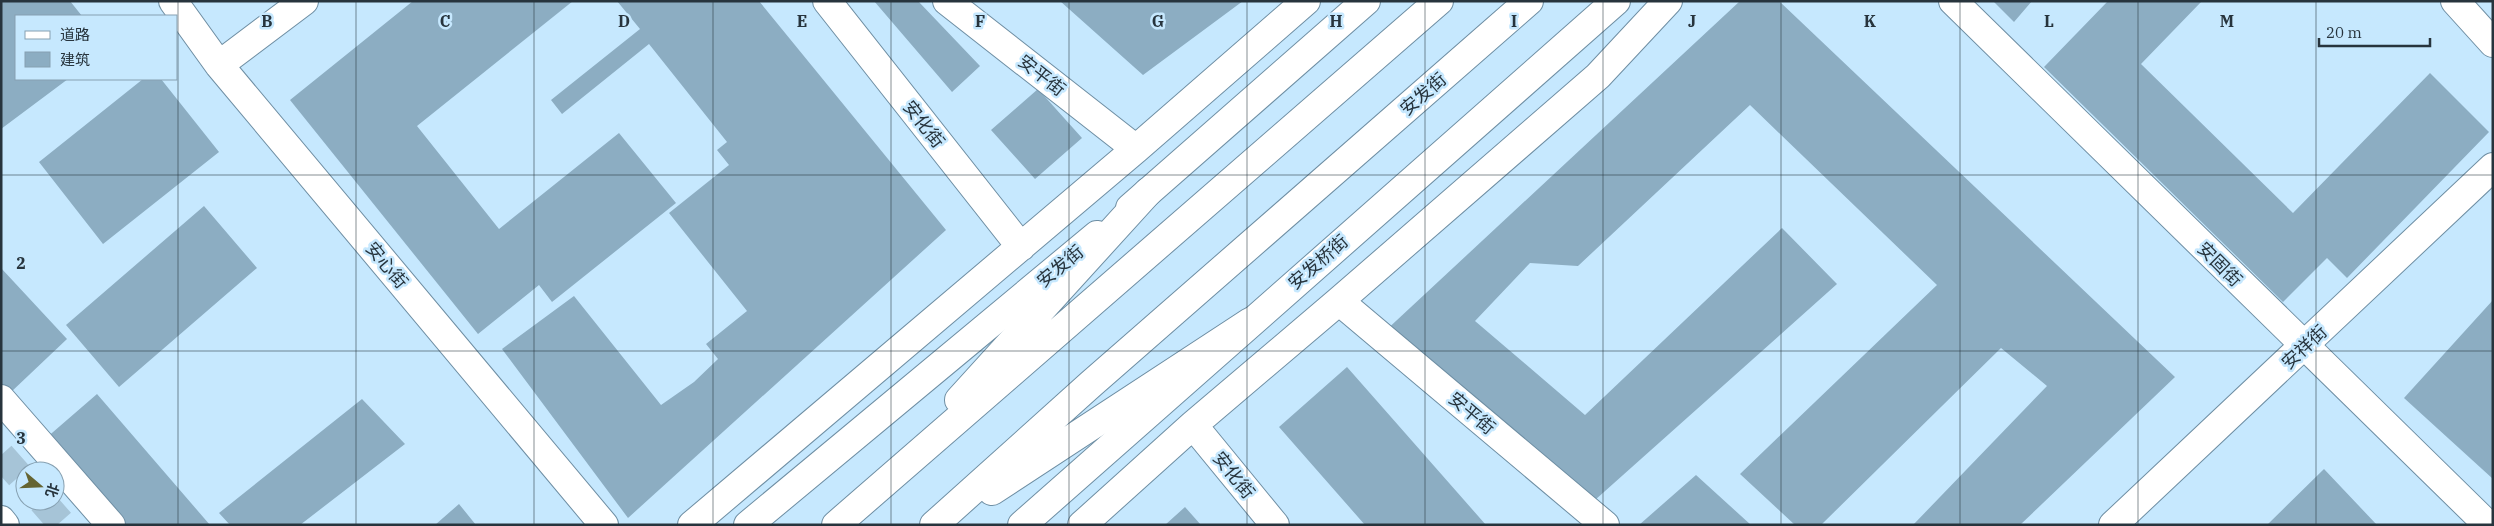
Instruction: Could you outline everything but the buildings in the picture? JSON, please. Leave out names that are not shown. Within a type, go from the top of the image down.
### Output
[{"type":"main road","name":"安心街","points":[[174,1],[219,65],[604,525]]},
{"type":"main road","points":[[219,65],[304,1]]},
{"type":"main road","name":"安化街","points":[[827,1],[1021,247]]},
{"type":"main road","name":"安平街","points":[[947,1],[1136,149]]},
{"type":"main road","points":[[692,525],[1136,149],[1306,1]]},
{"type":"main road","name":"安发街","points":[[748,525],[1148,192],[1366,1]]},
{"type":"main road","points":[[836,525],[1439,1]]},
{"type":"main road","name":"安发街","points":[[934,525],[1091,384],[1529,1]]},
{"type":"main road","name":"安发桥街","points":[[1022,525],[1616,1]]},
{"type":"main road","points":[[1082,525],[1193,425],[1598,76],[1668,1]]},
{"type":"main road","name":"安固街","points":[[1953,1],[2488,525]]},
{"type":"main road","points":[[2455,1],[2493,43]]},
{"type":"main road","name":"安祥街","points":[[2113,525],[2493,167]]},
{"type":"main road","points":[[869,498],[1148,192]]},
{"type":"main road","name":"安平街","points":[[1339,301],[1605,525]]},
{"type":"main road","points":[[941,525],[1250,322]]},
{"type":"main road","points":[[1,399],[111,525]]},
{"type":"main road","name":"安化街","points":[[1193,425],[1275,525]]},
{"type":"main road","points":[[1,520],[5,525]]},
{"type":"tunnel","points":[[1,455],[15,471]]},
{"type":"tunnel","points":[[51,511],[63,525]]}]
